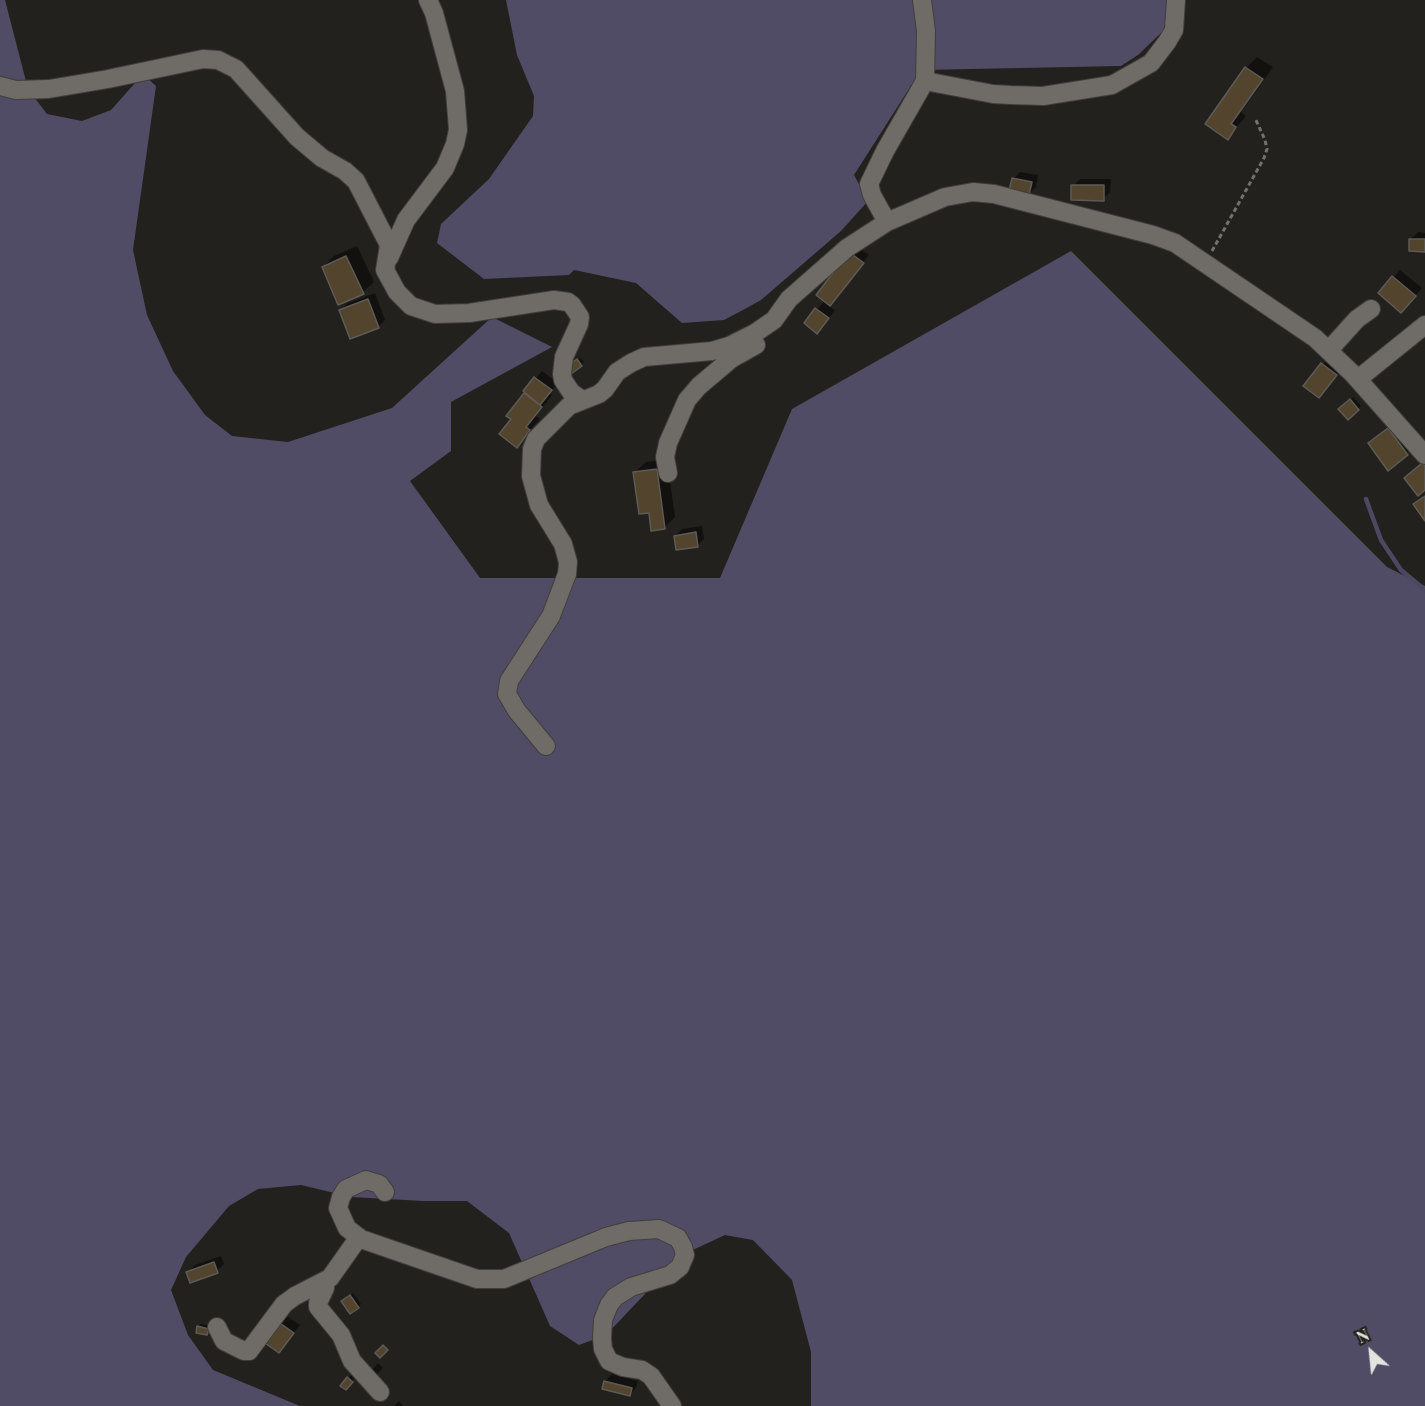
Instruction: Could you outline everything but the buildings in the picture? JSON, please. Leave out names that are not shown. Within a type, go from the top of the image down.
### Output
[{"type":"street","points":[[386,265],[406,220],[445,168],[458,130],[456,91],[434,13],[428,0]]},
{"type":"street","points":[[887,222],[872,195],[869,184],[925,81],[926,31],[922,0]]},
{"type":"street","points":[[925,81],[993,94],[1042,96],[1112,85],[1151,63],[1167,42],[1174,30],[1176,0]]},
{"type":"street","points":[[0,86],[16,90],[49,89],[108,80],[203,58],[218,60],[236,69],[297,137],[322,158],[345,171],[356,181],[389,245],[385,270],[405,301],[418,309],[435,314],[469,314],[554,300],[568,302],[577,310],[580,317],[579,324],[564,357],[562,374],[571,393],[582,400]]},
{"type":"street","points":[[546,746],[517,711],[507,694],[509,681],[551,616],[567,574],[568,562],[562,544],[538,505],[531,476],[532,449],[536,439],[569,406],[598,394],[623,368],[637,360],[644,357],[712,351],[729,346],[759,330],[774,320],[789,299],[829,262],[873,230],[945,197],[983,192],[1153,235],[1175,243],[1316,338],[1358,380],[1425,455]]},
{"type":"street","points":[[1329,350],[1357,319],[1371,309]]},
{"type":"street","points":[[1358,380],[1425,325]]},
{"type":"street","points":[[668,473],[665,457],[668,443],[687,400],[699,386],[730,359],[759,342],[761,337],[759,330]]},
{"type":"street","points":[[385,1192],[379,1184],[366,1180],[346,1189],[340,1197],[338,1208],[347,1228],[359,1238],[477,1279],[493,1281],[528,1270],[606,1237],[640,1229],[665,1231],[678,1238],[685,1255],[680,1268],[670,1275],[631,1287],[615,1297],[603,1320],[602,1338],[603,1349],[609,1361],[623,1367],[642,1370],[651,1376],[672,1406]]},
{"type":"street","points":[[217,1327],[224,1341],[244,1351],[249,1351],[290,1299],[325,1281],[338,1268],[359,1238]]},
{"type":"street","points":[[325,1281],[325,1288],[318,1307],[341,1335],[352,1361],[380,1392]]},
{"type":"path","points":[[1205,263],[1264,158],[1267,149],[1265,140],[1255,118]]},
{"type":"shaded area","points":[[0,0],[5,0],[28,89],[47,114],[82,121],[111,110],[143,74],[156,86],[133,250],[147,315],[173,371],[205,415],[232,436],[288,442],[392,408],[492,317],[552,347],[451,402],[451,451],[410,481],[480,578],[720,578],[792,409],[1071,251],[1387,567],[1425,586],[1425,1406],[811,1406],[811,1352],[792,1280],[753,1240],[725,1235],[682,1255],[606,1335],[579,1345],[550,1326],[509,1233],[467,1201],[351,1197],[301,1185],[258,1189],[229,1206],[186,1257],[171,1290],[188,1335],[213,1370],[300,1406],[0,1406]]},
{"type":"shaded area","points":[[506,0],[1173,0],[1171,14],[1162,32],[1138,55],[1121,66],[921,70],[854,175],[868,201],[841,231],[761,300],[724,320],[682,323],[636,283],[574,270],[569,275],[484,279],[437,243],[441,224],[489,179],[533,116],[534,96],[517,55]]},
{"type":"waterway","points":[[1366,499],[1381,540],[1401,570],[1425,590]]}]
